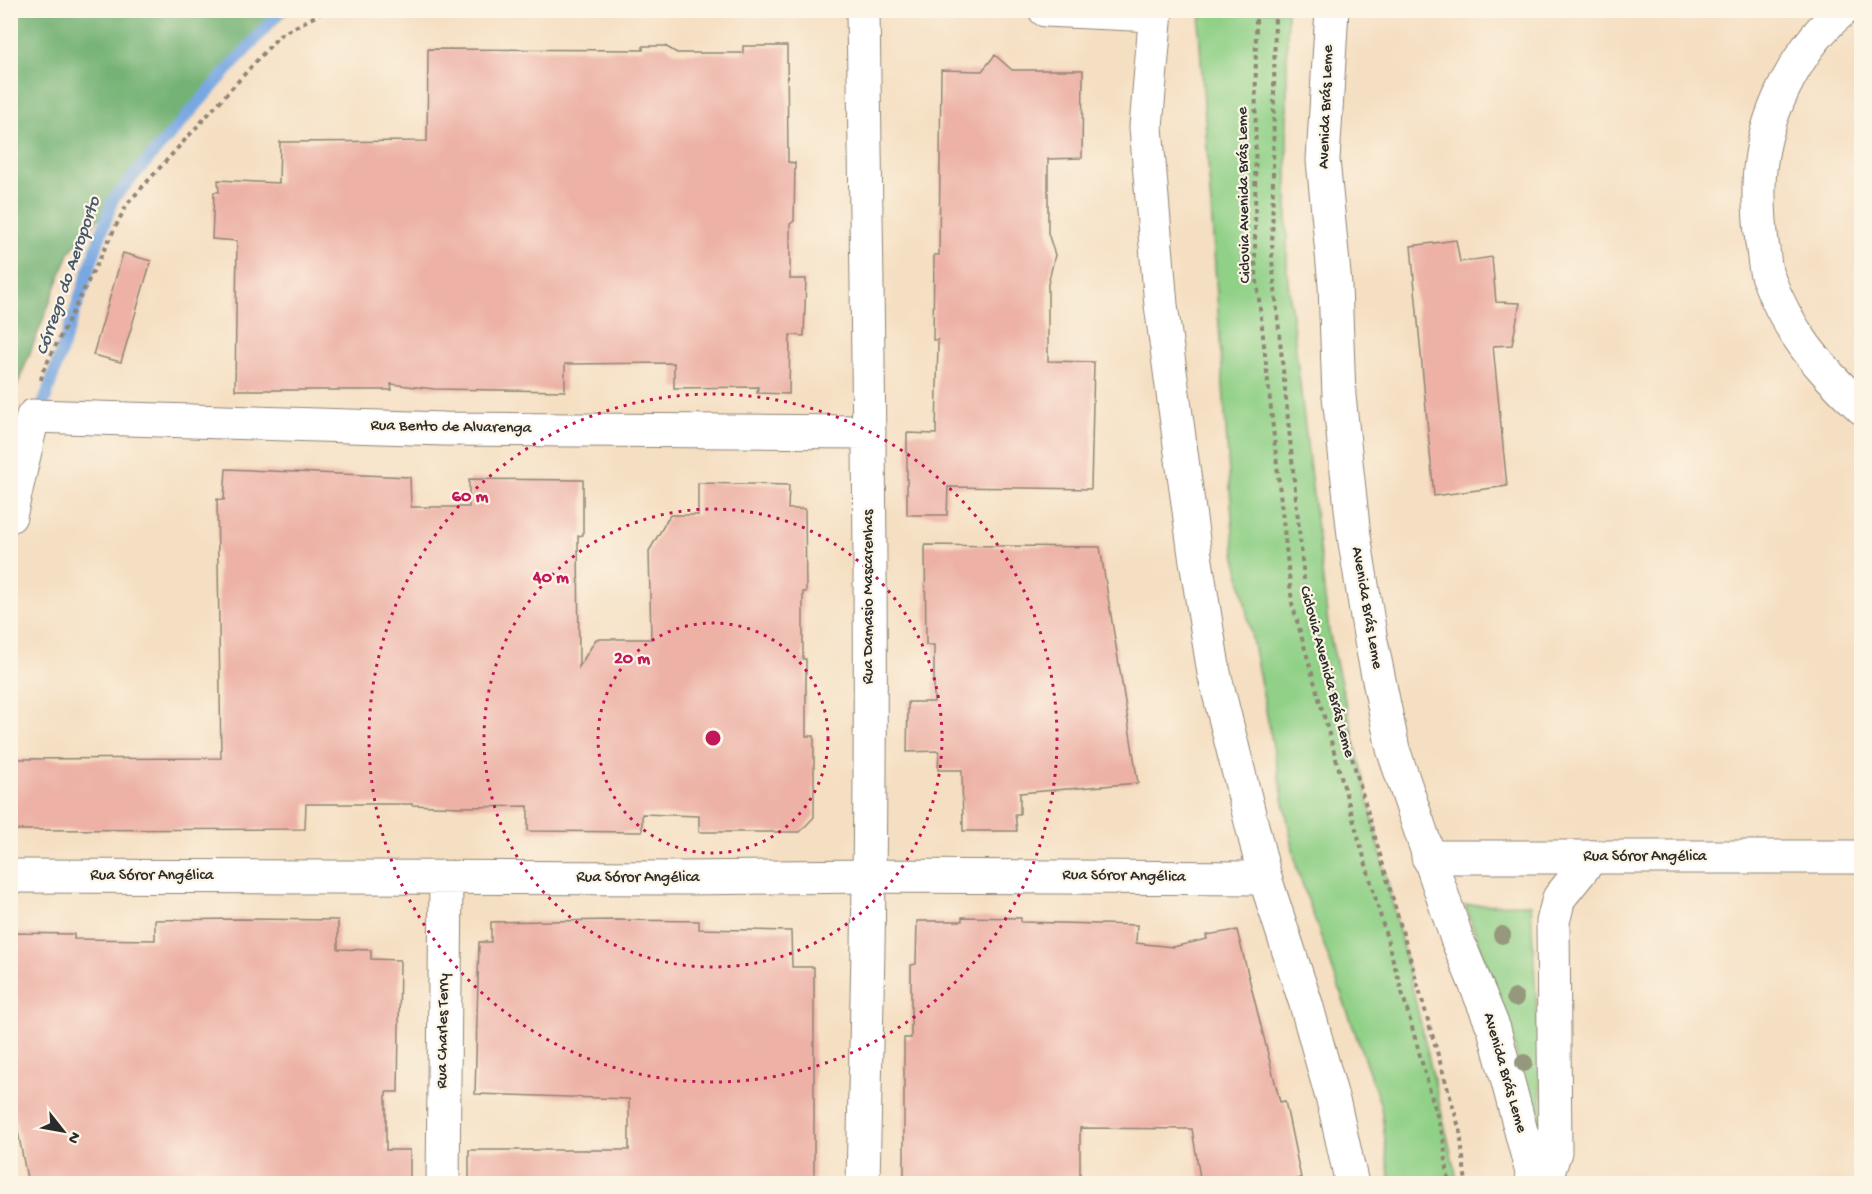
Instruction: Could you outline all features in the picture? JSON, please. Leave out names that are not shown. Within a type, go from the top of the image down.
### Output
[{"type":"street","name":"Rua Damasio Mascarenhas","points":[[863,10],[869,432],[869,876],[863,1184]]},
{"type":"street","points":[[1044,10],[1155,13],[1146,127],[1161,305],[1195,555],[1214,673],[1265,878],[1306,1004],[1335,1108],[1352,1184]]},
{"type":"street","name":"Avenida Brás Leme","points":[[1332,10],[1323,159],[1335,285],[1340,396],[1354,536],[1371,641],[1393,749],[1457,939],[1494,1029],[1535,1184]]},
{"type":"street","points":[[1843,10],[1801,58],[1778,103],[1761,159],[1759,202],[1766,272],[1782,311],[1801,343],[1836,384],[1862,408]]},
{"type":"street","name":"Rua Bento de Alvarenga","points":[[33,416],[444,429],[869,432]]},
{"type":"street","points":[[10,516],[33,416]]},
{"type":"street","name":"Rua Sóror Angélica","points":[[1428,857],[1862,857]]},
{"type":"street","points":[[1544,1184],[1555,1152],[1552,922],[1559,898],[1592,857]]},
{"type":"street","name":"Rua Sóror Angélica","points":[[10,876],[1265,878]]},
{"type":"street","name":"Rua Charles Terry","points":[[443,1184],[446,878]]},
{"type":"path","points":[[33,416],[43,371],[127,204],[280,35],[327,10]]},
{"type":"path","name":"Ciclovia Avenida Brás Leme","points":[[1256,10],[1255,262],[1292,603],[1443,1137],[1449,1184]]},
{"type":"green space","points":[[11,10],[288,11],[209,93],[70,251],[11,401]]},
{"type":"green space","points":[[1202,11],[1287,11],[1287,273],[1329,632],[1458,1183],[1390,1183],[1381,1106],[1297,869],[1234,547],[1199,30]]},
{"type":"green space","points":[[1531,904],[1543,1131],[1536,1143],[1511,1031],[1465,905]]},
{"type":"building","points":[[643,46],[665,46],[677,53],[743,53],[743,46],[787,46],[788,162],[795,163],[794,221],[790,224],[790,279],[806,279],[804,336],[790,335],[789,394],[757,393],[758,387],[674,388],[674,363],[565,364],[565,391],[434,389],[391,384],[392,390],[235,390],[237,241],[212,239],[214,192],[219,192],[218,180],[279,183],[280,142],[427,141],[428,49],[643,50]]},
{"type":"building","points":[[995,55],[1012,70],[1083,70],[1082,158],[1048,159],[1048,233],[1055,255],[1048,284],[1048,361],[1094,362],[1091,489],[948,487],[947,515],[907,515],[907,433],[936,434],[938,340],[933,340],[934,255],[939,255],[941,70],[982,71]]},
{"type":"building","points":[[1456,240],[1460,262],[1492,257],[1496,302],[1520,303],[1512,345],[1493,346],[1507,486],[1434,496],[1411,246]]},
{"type":"building","points":[[123,253],[151,261],[121,362],[93,355]]},
{"type":"building","points":[[226,469],[410,477],[411,507],[469,507],[469,479],[583,480],[583,535],[578,536],[579,667],[596,639],[651,639],[649,551],[670,515],[698,515],[698,483],[789,485],[788,509],[805,509],[806,592],[803,592],[803,659],[806,659],[806,736],[814,736],[814,817],[800,832],[699,832],[699,816],[642,814],[642,832],[528,831],[528,806],[306,804],[305,829],[10,830],[10,759],[221,758],[217,499],[224,500]]},
{"type":"building","points":[[925,545],[1100,547],[1138,783],[1020,793],[1020,814],[1015,814],[1017,831],[963,831],[962,770],[938,770],[939,751],[907,752],[908,702],[934,702],[934,645],[926,645]]},
{"type":"building","points":[[962,917],[1021,918],[1021,922],[1137,925],[1136,943],[1173,947],[1207,939],[1206,935],[1237,930],[1280,1102],[1285,1101],[1301,1178],[1279,1184],[1201,1184],[1192,1129],[1080,1128],[1080,1184],[904,1184],[904,1038],[911,1038],[911,965],[916,964],[917,921],[962,921]]},
{"type":"building","points":[[155,920],[338,920],[338,949],[371,950],[371,959],[400,960],[398,1092],[386,1092],[386,1150],[410,1150],[410,1184],[28,1184],[10,1090],[10,933],[74,934],[74,939],[155,940]]},
{"type":"building","points":[[699,921],[699,929],[791,931],[792,967],[814,967],[814,1184],[469,1184],[469,1150],[629,1150],[629,1099],[475,1094],[479,942],[491,942],[491,922]]},
{"type":"waterway","name":"Córrego do Aeroporto","points":[[40,414],[113,199],[281,10]]}]
